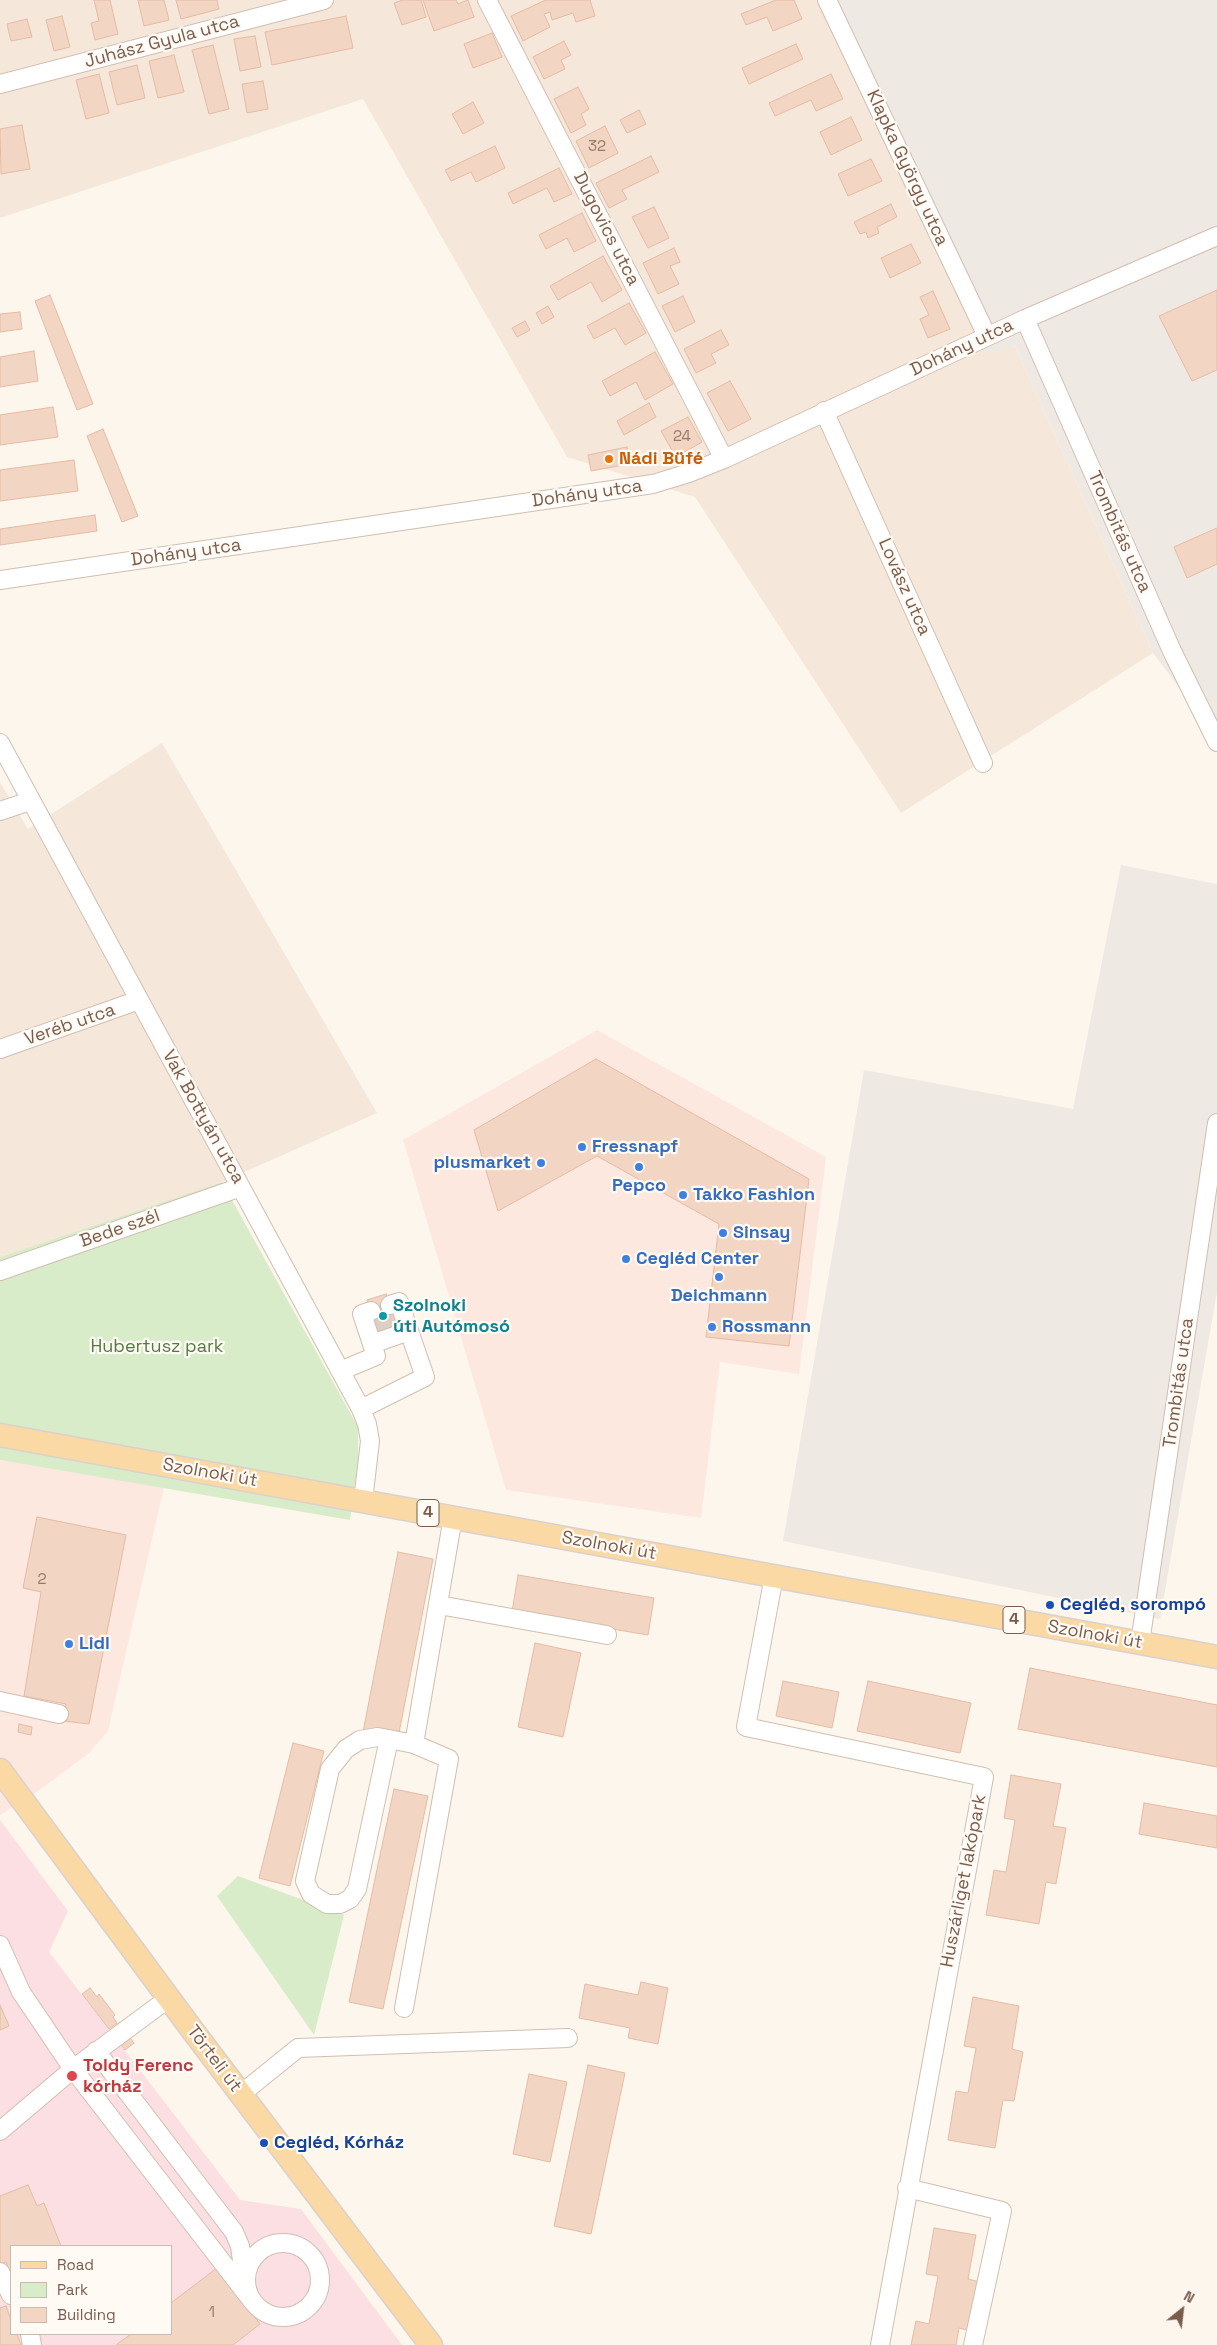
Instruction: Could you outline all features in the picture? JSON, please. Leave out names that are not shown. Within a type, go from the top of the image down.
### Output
[{"type":"main road","name":"Szolnoki út","points":[[0,1435],[1217,1657]]},
{"type":"main road","name":"Törteli út","points":[[0,1770],[429,2344]]},
{"type":"street","name":"Juhász Gyula utca","points":[[0,83],[324,0]]},
{"type":"street","name":"Dugovics utca","points":[[487,0],[724,459]]},
{"type":"street","name":"Klapka György utca","points":[[827,0],[987,336]]},
{"type":"street","name":"Dohány utca","points":[[0,580],[653,484],[689,473],[724,459],[987,336],[1217,236]]},
{"type":"street","name":"Trombitás utca","points":[[1026,319],[1172,651],[1217,742]]},
{"type":"street","name":"Lovász utca","points":[[824,412],[983,763]]},
{"type":"street","name":"Vak Bottyán utca","points":[[0,743],[361,1409],[367,1424],[370,1441],[363,1501]]},
{"type":"street","points":[[0,811],[30,801]]},
{"type":"street","name":"Veréb utca","points":[[0,1049],[139,1000]]},
{"type":"street","name":"Trombitás utca","points":[[1140,1643],[1217,1122]]},
{"type":"street","name":"Bede szél","points":[[0,1271],[241,1187]]},
{"type":"street","points":[[340,1371],[376,1356],[371,1328],[400,1318],[425,1377],[361,1409]]},
{"type":"street","points":[[414,1744],[439,1605],[448,1534],[453,1517]]},
{"type":"street","name":"Huszárliget lakópark","points":[[774,1576],[746,1728],[984,1777],[907,2188],[880,2345]]},
{"type":"street","points":[[439,1605],[607,1634]]},
{"type":"street","points":[[0,1702],[59,1714]]},
{"type":"street","points":[[389,1740],[357,1889],[350,1898],[340,1904],[327,1904],[311,1894],[305,1880],[330,1769],[346,1749],[360,1740],[378,1737],[414,1744],[449,1759],[404,2008]]},
{"type":"street","points":[[0,1945],[21,1992],[73,2068],[253,2302],[270,2315],[287,2316],[303,2310],[315,2297],[320,2280],[316,2263],[309,2253],[299,2246],[240,2235],[234,2232]]},
{"type":"street","points":[[0,2131],[73,2068],[169,1998]]},
{"type":"street","points":[[241,2094],[298,2048],[568,2038]]},
{"type":"street","points":[[96,2051],[234,2232],[240,2246],[245,2282],[253,2302]]},
{"type":"street","points":[[907,2188],[1002,2211],[973,2345]]},
{"type":"street","points":[[245,2282],[246,2272],[253,2257],[266,2246],[282,2242]]},
{"type":"street","points":[[0,2272],[10,2293]]},
{"type":"shaded area","points":[[0,0],[821,0],[988,354],[1015,346],[1153,653],[901,813],[695,497],[567,457],[363,99],[0,218]]},
{"type":"shaded area","points":[[821,0],[1217,0],[1217,738],[1153,653],[1015,346],[988,355]]},
{"type":"shaded area","points":[[162,743],[377,1113],[222,1182],[0,1257],[0,782],[28,829]]},
{"type":"shaded area","points":[[1121,865],[1217,884],[1217,1292],[1160,1619],[783,1541],[864,1070],[1073,1109]]},
{"type":"shaded area","name":"Cegléd Center","points":[[597,1030],[826,1157],[799,1374],[720,1362],[701,1518],[506,1490],[403,1140]]},
{"type":"shaded area","points":[[0,1460],[164,1487],[108,1731],[89,1753],[34,1794],[0,1815]]},
{"type":"shaded area","name":"Toldy Ferenc kórház","points":[[0,1820],[68,1911],[49,1952],[240,2200],[301,2209],[402,2345],[0,2345]]},
{"type":"green space","name":"Hubertusz park","points":[[222,1182],[358,1427],[358,1461],[350,1520],[0,1460],[0,1257]]},
{"type":"green space","points":[[238,1876],[344,1915],[314,2035],[217,1896]]},
{"type":"building","points":[[94,0],[110,0],[118,34],[95,40],[91,23],[99,21]]},
{"type":"building","points":[[138,0],[164,0],[169,20],[144,26]]},
{"type":"building","points":[[176,0],[217,0],[219,9],[181,19]]},
{"type":"building","points":[[403,0],[421,0],[426,17],[402,25],[394,3]]},
{"type":"building","points":[[423,0],[456,0],[458,4],[468,0],[474,17],[434,31]]},
{"type":"building","points":[[546,0],[590,0],[595,16],[576,22],[573,13],[552,20],[550,12],[544,14],[550,27],[523,41],[511,16]]},
{"type":"building","points":[[776,0],[794,0],[802,19],[773,31],[767,17],[746,25],[741,14]]},
{"type":"building","points":[[62,16],[70,47],[54,51],[46,20]]},
{"type":"building","points":[[346,16],[353,48],[272,65],[265,32]]},
{"type":"building","points":[[27,19],[32,37],[11,41],[7,24]]},
{"type":"building","points":[[492,33],[502,57],[473,68],[464,44]]},
{"type":"building","points":[[255,36],[261,67],[240,71],[234,39]]},
{"type":"building","points":[[564,41],[571,55],[561,60],[565,69],[544,79],[533,57]]},
{"type":"building","points":[[796,44],[803,59],[749,84],[742,68]]},
{"type":"building","points":[[213,45],[229,109],[209,114],[192,50]]},
{"type":"building","points":[[174,55],[184,92],[158,98],[149,61]]},
{"type":"building","points":[[137,65],[145,98],[117,105],[109,72]]},
{"type":"building","points":[[99,74],[109,113],[86,119],[76,80]]},
{"type":"building","points":[[831,74],[843,99],[816,111],[811,100],[775,116],[769,103]]},
{"type":"building","points":[[263,81],[268,109],[247,113],[242,84]]},
{"type":"building","points":[[578,87],[589,109],[581,114],[586,125],[571,133],[554,99]]},
{"type":"building","points":[[473,102],[484,123],[463,134],[452,114]]},
{"type":"building","points":[[639,110],[646,124],[627,133],[620,120]]},
{"type":"building","points":[[851,117],[862,140],[831,155],[820,132]]},
{"type":"building","points":[[22,125],[30,169],[1,174],[0,129]]},
{"type":"building","points":[[605,126],[618,153],[589,168],[576,141]]},
{"type":"building","points":[[495,146],[505,168],[476,182],[471,172],[451,181],[445,170]]},
{"type":"building","points":[[651,156],[659,172],[622,190],[627,199],[609,208],[596,183]]},
{"type":"building","points":[[871,159],[882,181],[848,196],[838,174]]},
{"type":"building","points":[[559,168],[572,194],[554,202],[547,188],[513,204],[508,193]]},
{"type":"building","points":[[891,204],[897,217],[877,227],[879,233],[868,238],[866,232],[860,234],[854,222]]},
{"type":"building","points":[[654,207],[669,238],[648,248],[632,217]]},
{"type":"building","points":[[582,213],[596,241],[574,252],[567,238],[546,249],[539,235]]},
{"type":"building","points":[[911,244],[921,263],[890,278],[881,258]]},
{"type":"building","points":[[674,248],[680,262],[670,266],[679,284],[658,294],[643,263]]},
{"type":"building","points":[[603,256],[622,290],[602,302],[591,282],[558,300],[550,286]]},
{"type":"building","points":[[1217,290],[1217,370],[1192,381],[1159,316]]},
{"type":"building","points":[[933,291],[950,329],[928,338],[920,319],[929,315],[920,297]]},
{"type":"building","points":[[50,295],[93,404],[77,410],[35,301]]},
{"type":"building","points":[[683,296],[695,322],[675,332],[662,306]]},
{"type":"building","points":[[629,303],[646,333],[625,345],[615,328],[594,339],[587,326]]},
{"type":"building","points":[[548,306],[554,317],[542,324],[536,313]]},
{"type":"building","points":[[20,312],[22,329],[0,332],[0,314]]},
{"type":"building","points":[[525,321],[530,330],[517,337],[512,328]]},
{"type":"building","points":[[721,330],[729,345],[711,354],[716,363],[696,373],[684,349]]},
{"type":"building","points":[[34,351],[38,381],[0,387],[0,357]]},
{"type":"building","points":[[655,352],[673,384],[645,400],[636,382],[610,396],[602,381]]},
{"type":"building","points":[[730,381],[751,419],[728,431],[707,393]]},
{"type":"building","points":[[649,403],[656,417],[624,435],[617,421]]},
{"type":"building","points":[[53,407],[58,437],[0,445],[0,415]]},
{"type":"building","points":[[688,417],[702,442],[676,457],[661,431]]},
{"type":"building","points":[[103,429],[138,516],[122,522],[87,436]]},
{"type":"building","name":"Nádi Büfé","points":[[627,447],[629,464],[591,471],[588,455]]},
{"type":"building","points":[[74,460],[78,491],[0,501],[0,470]]},
{"type":"building","points":[[95,515],[97,531],[0,545],[0,529]]},
{"type":"building","points":[[1217,528],[1217,564],[1187,578],[1174,547]]},
{"type":"building","points":[[596,1059],[809,1179],[789,1346],[706,1337],[719,1224],[597,1156],[498,1211],[474,1130]]},
{"type":"building","name":"Szolnoki úti Autómosó","points":[[386,1294],[398,1330],[379,1337],[367,1300]]},
{"type":"building","name":"Lidl","points":[[37,1517],[126,1535],[89,1724],[64,1721],[66,1704],[24,1696],[41,1592],[23,1588]]},
{"type":"building","points":[[398,1552],[433,1559],[398,1738],[363,1732]]},
{"type":"building","points":[[518,1575],[654,1598],[648,1635],[512,1612]]},
{"type":"building","points":[[535,1643],[581,1653],[563,1737],[518,1727]]},
{"type":"building","points":[[1030,1668],[1217,1705],[1217,1767],[1018,1729]]},
{"type":"building","points":[[783,1681],[839,1692],[832,1728],[776,1716]]},
{"type":"building","points":[[868,1681],[971,1703],[960,1753],[857,1731]]},
{"type":"building","points":[[19,1724],[32,1727],[31,1735],[18,1732]]},
{"type":"building","points":[[293,1743],[324,1751],[290,1886],[259,1878]]},
{"type":"building","points":[[1011,1775],[1061,1784],[1053,1826],[1066,1828],[1056,1884],[1046,1882],[1039,1924],[986,1915],[994,1870],[1006,1872],[1015,1820],[1004,1818]]},
{"type":"building","points":[[394,1789],[428,1796],[383,2009],[349,2002]]},
{"type":"building","points":[[1144,1803],[1217,1816],[1217,1848],[1139,1834]]},
{"type":"building","points":[[641,1982],[668,1988],[658,2044],[628,2038],[630,2028],[579,2018],[585,1984],[638,1995]]},
{"type":"building","points":[[90,1988],[97,1997],[99,1994],[115,2015],[113,2017],[117,2023],[109,2029],[82,1994]]},
{"type":"building","points":[[973,1997],[1019,2006],[1012,2049],[1023,2052],[1014,2101],[1003,2100],[995,2148],[948,2140],[956,2091],[968,2093],[976,2048],[964,2046]]},
{"type":"building","points":[[0,2005],[9,2026],[0,2030]]},
{"type":"building","points":[[119,2023],[134,2043],[125,2050],[110,2030]]},
{"type":"building","points":[[588,2065],[625,2073],[591,2234],[554,2226]]},
{"type":"building","points":[[529,2074],[567,2082],[550,2162],[513,2154]]},
{"type":"building","points":[[28,2185],[37,2206],[44,2203],[61,2245],[10,2245],[10,2272],[6,2262],[0,2264],[0,2196]]},
{"type":"building","points":[[934,2228],[976,2235],[968,2279],[980,2282],[971,2331],[959,2328],[956,2345],[911,2345],[916,2321],[929,2324],[938,2276],[926,2274]]},
{"type":"building","points":[[217,2268],[260,2324],[233,2345],[116,2345],[130,2335],[172,2335],[172,2302]]},
{"type":"building","points":[[6,2306],[10,2317],[10,2335],[17,2335],[21,2345],[0,2345],[0,2308]]},
{"type":"tunnel","points":[[376,1326],[395,1320]]},
{"type":"place","name":"Nádi Büfé","points":[[609,459]]},
{"type":"place","name":"Fressnapf","points":[[582,1147]]},
{"type":"place","name":"plusmarket","points":[[541,1163]]},
{"type":"place","name":"Pepco","points":[[639,1167]]},
{"type":"place","name":"Takko Fashion","points":[[683,1195]]},
{"type":"place","name":"Sinsay","points":[[723,1233]]},
{"type":"place","name":"Cegléd Center","points":[[626,1259]]},
{"type":"place","name":"Deichmann","points":[[719,1277]]},
{"type":"place","name":"Szolnoki úti Autómosó","points":[[383,1316]]},
{"type":"place","name":"Rossmann","points":[[712,1327]]},
{"type":"place","name":"Cegléd, sorompó","points":[[1050,1605]]},
{"type":"place","name":"Lidl","points":[[69,1644]]},
{"type":"place","name":"Toldy Ferenc kórház","points":[[72,2076]]},
{"type":"place","name":"Cegléd, Kórház","points":[[264,2143]]}]
